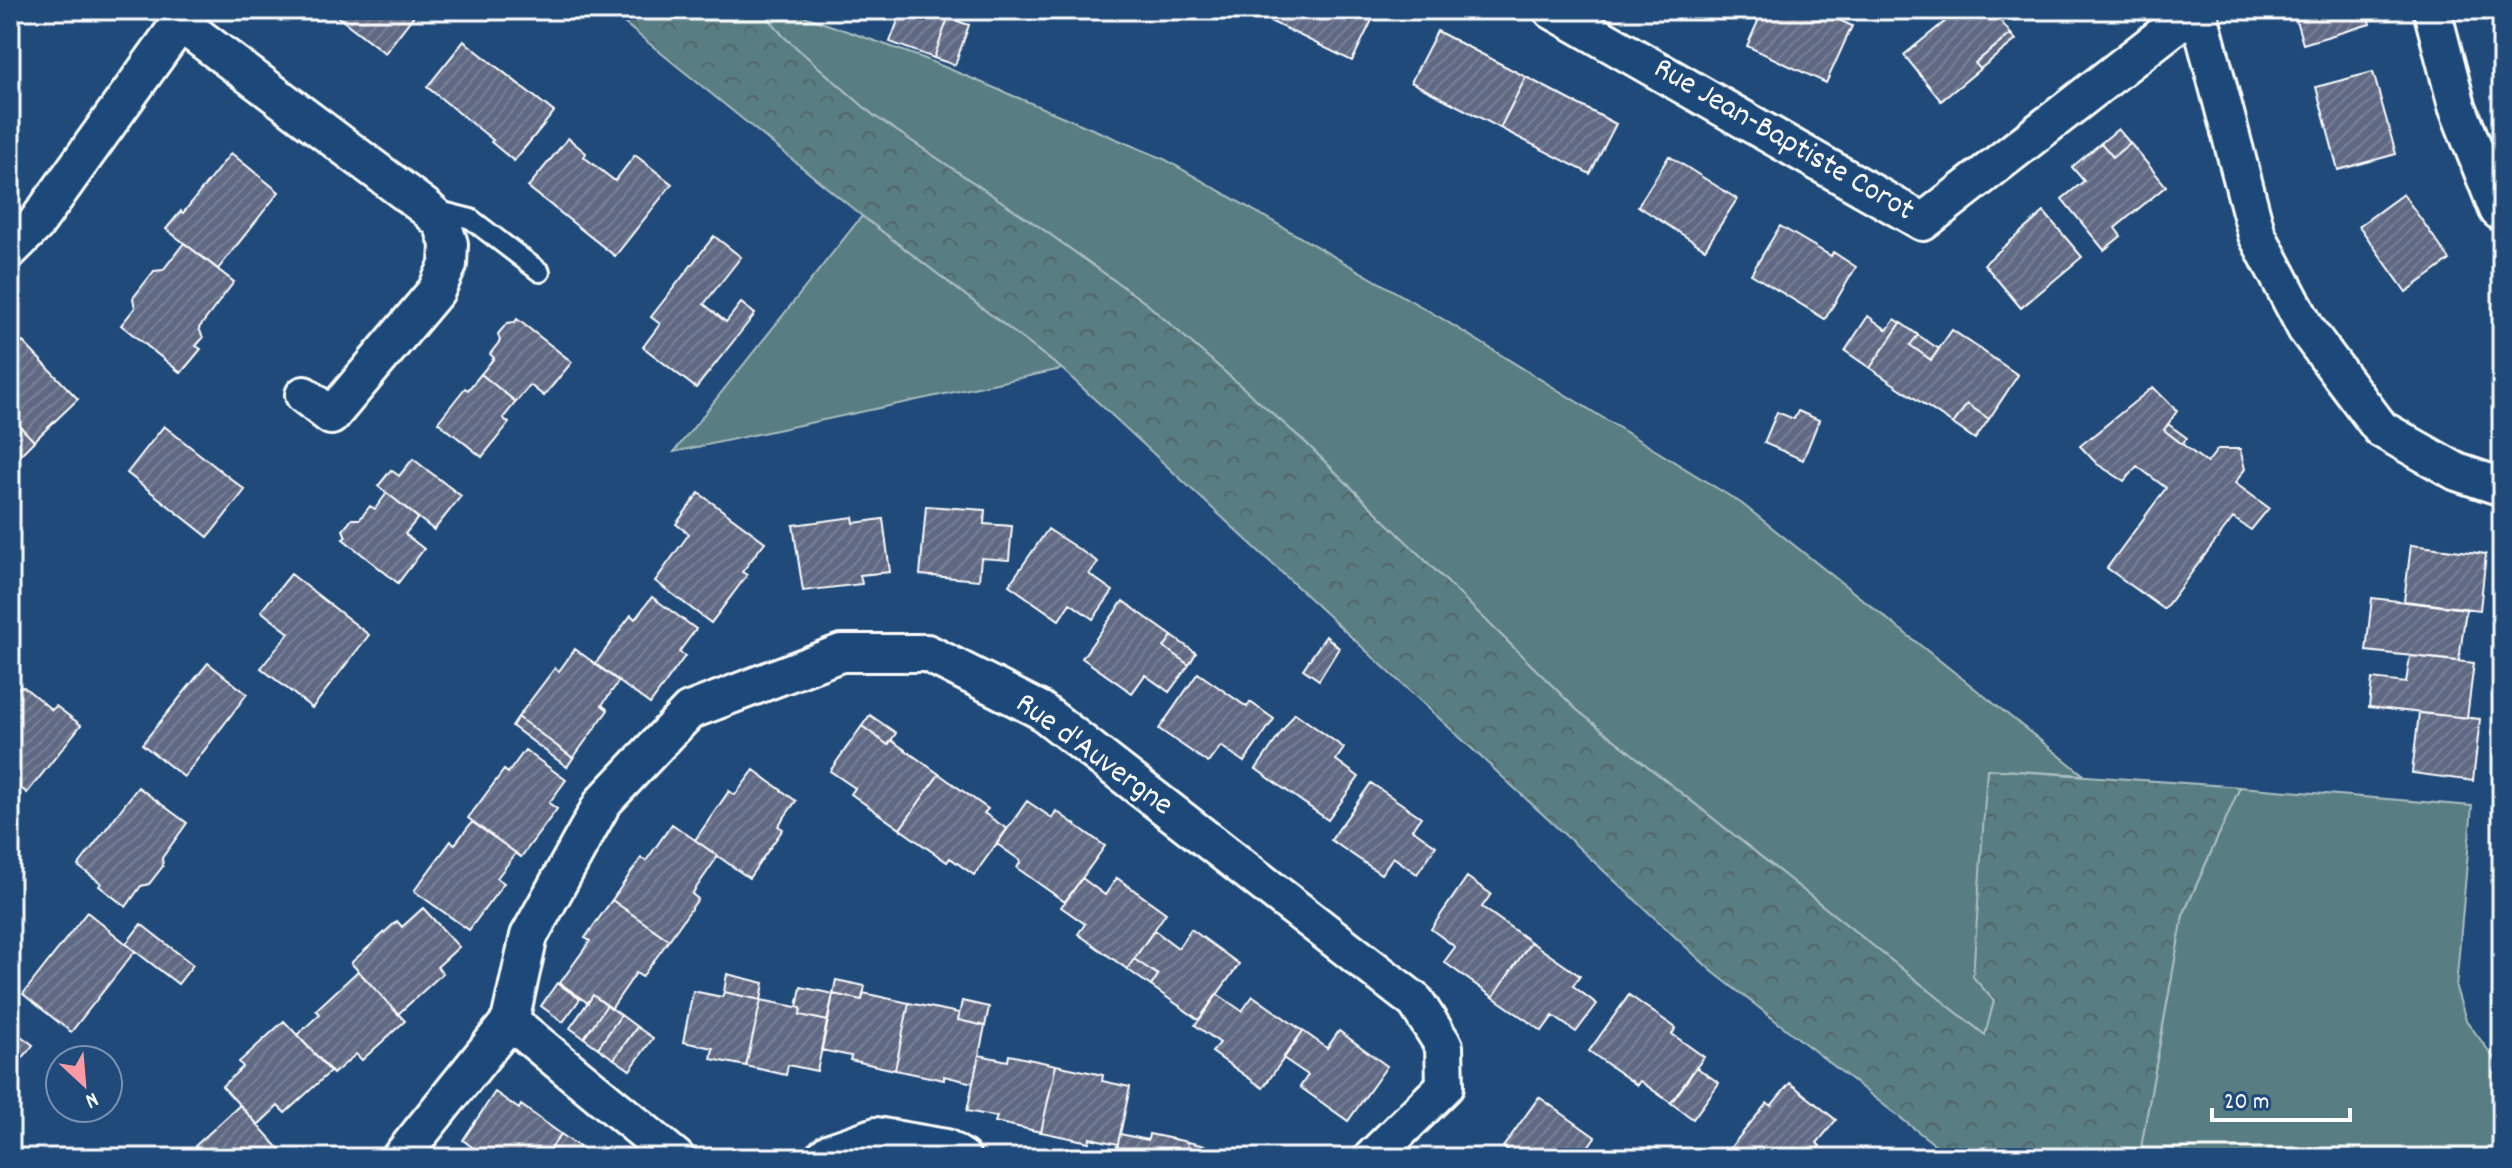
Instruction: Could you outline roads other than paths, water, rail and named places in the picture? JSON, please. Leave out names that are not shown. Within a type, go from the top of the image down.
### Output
[{"type":"street","name":"Rue Jean-Baptiste Corot","points":[[1552,10],[1923,222],[2196,10]]},
{"type":"street","points":[[2196,10],[2257,235],[2306,329],[2381,429],[2457,472],[2502,487]]},
{"type":"street","points":[[2432,10],[2457,106],[2498,210],[2502,213]]},
{"type":"street","points":[[10,250],[35,225],[183,16],[426,208],[442,223],[449,244],[448,265],[436,291],[331,416],[304,395]]},
{"type":"street","name":"Rue d'Auvergne","points":[[400,1158],[510,1021],[529,936],[603,802],[689,711],[841,653],[927,653],[1040,710],[1416,1002],[1444,1046],[1445,1086],[1372,1158]]},
{"type":"street","points":[[510,1021],[676,1158]]},
{"type":"street","points":[[823,1158],[830,1152],[876,1136],[946,1148],[962,1158]]},
{"type":"lane","points":[[426,208],[471,219],[540,272]]}]
